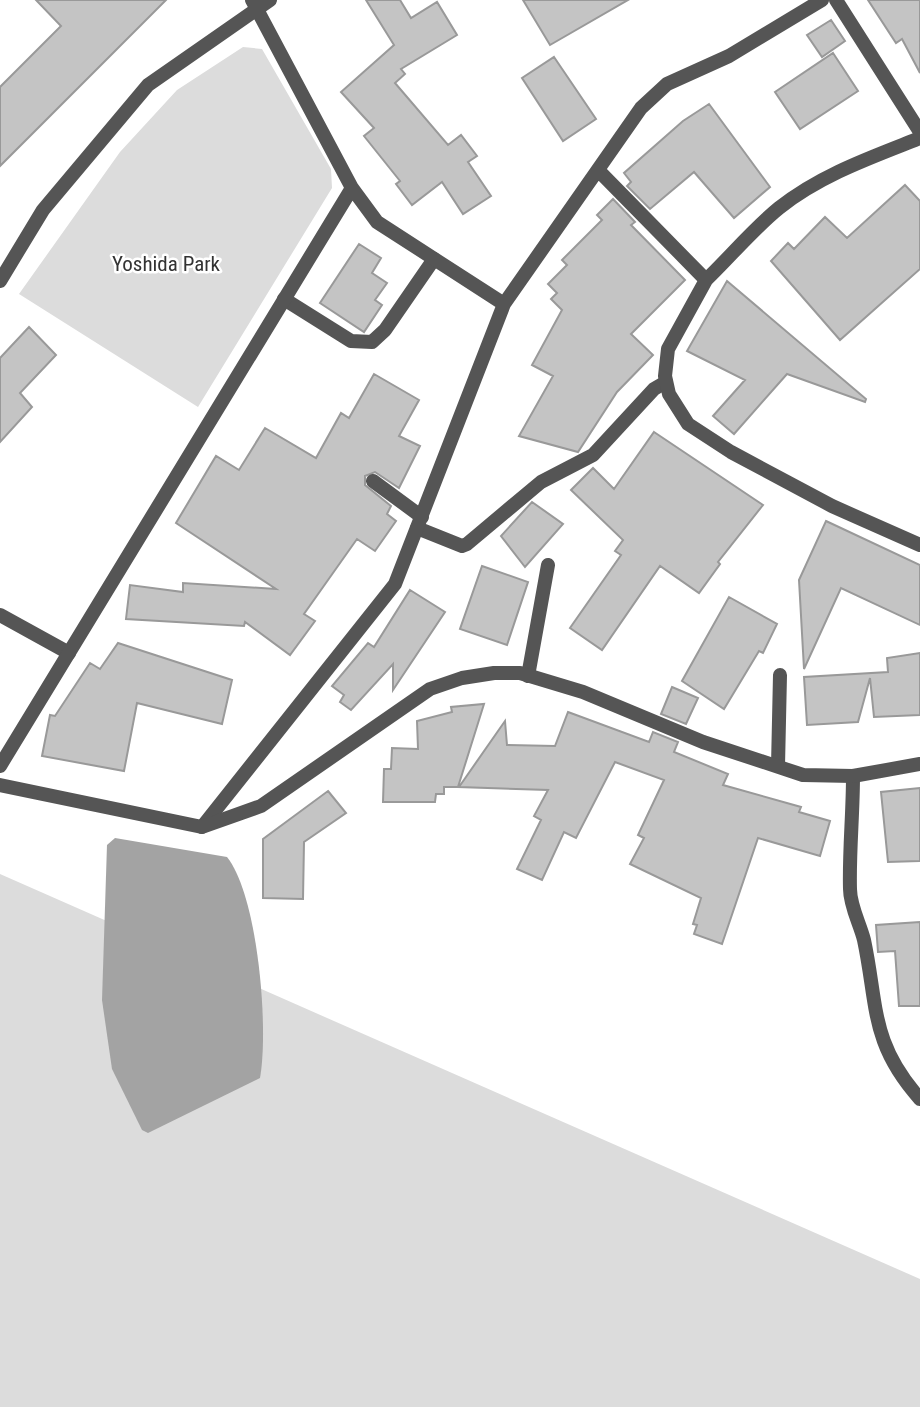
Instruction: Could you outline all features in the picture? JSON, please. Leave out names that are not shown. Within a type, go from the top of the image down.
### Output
[{"type":"street","points":[[202,827],[395,584],[504,304],[640,108],[667,84],[729,56],[822,0]]},
{"type":"street","points":[[836,0],[920,132]]},
{"type":"street","points":[[0,281],[43,210],[148,85],[260,2],[352,188],[377,222],[504,304]]},
{"type":"street","points":[[920,138],[856,163],[779,208],[706,280],[668,349],[666,382],[669,394],[688,424],[731,452],[832,506],[920,545]]},
{"type":"street","points":[[598,170],[706,280]]},
{"type":"street","points":[[0,766],[352,188]]},
{"type":"street","points":[[285,299],[351,341],[372,342],[385,330],[433,259]]},
{"type":"street","points":[[373,481],[419,523],[462,545],[467,544],[541,482],[593,455],[654,389],[666,382]]},
{"type":"street","points":[[528,676],[548,565]]},
{"type":"street","points":[[0,615],[69,653]]},
{"type":"street","points":[[0,785],[202,827],[261,806],[430,690],[462,678],[494,673],[528,676],[583,692],[704,742],[803,775],[853,776],[920,764]]},
{"type":"street","points":[[778,766],[780,675]]},
{"type":"street","points":[[853,776],[850,891],[866,951],[873,1012],[879,1034],[894,1063],[920,1099]]},
{"type":"green space","name":"Yoshida Park","points":[[243,47],[262,49],[331,169],[332,188],[198,407],[19,294],[120,152],[177,90]]},
{"type":"green space","points":[[0,874],[920,1279],[920,1407],[0,1407]]},
{"type":"shaded area","points":[[115,838],[227,857],[238,876],[246,901],[262,996],[260,1078],[148,1133],[142,1130],[112,1069],[102,1000],[107,845]]},
{"type":"building","points":[[36,0],[166,0],[0,166],[0,87],[61,26]]},
{"type":"building","points":[[366,0],[400,0],[411,18],[437,2],[457,35],[401,69],[405,74],[395,83],[448,145],[461,135],[477,156],[468,162],[491,196],[463,214],[442,182],[412,205],[396,184],[400,181],[364,136],[374,128],[341,92],[394,45]]},
{"type":"building","points":[[523,0],[628,0],[550,45]]},
{"type":"building","points":[[868,0],[920,0],[920,73],[902,39],[896,43]]},
{"type":"building","points":[[831,20],[845,41],[822,57],[807,35]]},
{"type":"building","points":[[833,53],[858,91],[800,129],[775,92]]},
{"type":"building","points":[[554,57],[596,119],[563,141],[522,78]]},
{"type":"building","points":[[709,104],[770,187],[734,218],[694,172],[650,209],[627,186],[631,182],[624,173],[683,121]]},
{"type":"building","points":[[905,185],[920,201],[920,269],[840,340],[771,261],[788,243],[794,249],[825,217],[847,238]]},
{"type":"building","points":[[613,199],[635,222],[631,225],[685,280],[631,334],[653,355],[617,392],[578,452],[519,436],[553,376],[532,365],[562,310],[551,299],[557,293],[548,284],[567,265],[562,260],[602,220],[597,215]]},
{"type":"building","points":[[359,244],[381,258],[372,273],[387,283],[375,300],[382,305],[364,332],[320,303]]},
{"type":"building","points":[[727,281],[866,399],[865,402],[787,374],[734,434],[713,416],[745,380],[687,351]]},
{"type":"building","points":[[29,327],[56,355],[20,393],[32,407],[0,442],[0,358]]},
{"type":"building","points":[[374,374],[419,400],[399,436],[420,446],[399,488],[375,472],[365,476],[365,485],[391,506],[387,514],[396,521],[375,551],[357,539],[304,614],[315,621],[290,655],[245,622],[244,626],[126,619],[130,585],[183,592],[183,583],[276,589],[176,523],[216,456],[239,470],[265,428],[316,458],[341,413],[349,418]]},
{"type":"building","points":[[654,432],[763,505],[718,562],[720,564],[699,593],[660,566],[602,650],[570,628],[621,555],[615,551],[623,540],[571,490],[593,468],[614,489]]},
{"type":"building","points":[[532,502],[563,524],[525,567],[501,536]]},
{"type":"building","points":[[826,521],[920,565],[920,625],[841,588],[804,669],[799,580]]},
{"type":"building","points":[[482,566],[528,582],[507,645],[460,629]]},
{"type":"building","points":[[410,590],[445,612],[393,690],[393,664],[351,710],[340,702],[344,695],[332,686],[368,643],[374,647]]},
{"type":"building","points":[[729,597],[777,624],[763,653],[759,651],[724,709],[682,681]]},
{"type":"building","points":[[118,643],[232,680],[222,724],[137,703],[124,771],[42,756],[50,715],[55,716],[90,663],[100,669]]},
{"type":"building","points":[[920,653],[920,715],[874,717],[870,678],[858,722],[807,725],[804,677],[888,672],[887,658]]},
{"type":"building","points":[[672,687],[698,698],[686,724],[661,714]]},
{"type":"building","points":[[484,704],[458,787],[444,787],[444,794],[436,794],[435,802],[383,802],[384,769],[391,769],[392,748],[418,749],[417,721],[452,712],[451,707]]},
{"type":"building","points":[[568,712],[649,742],[653,732],[678,742],[674,752],[728,774],[723,785],[801,807],[799,812],[830,821],[820,856],[758,838],[722,944],[694,934],[697,925],[693,924],[701,898],[630,864],[644,838],[638,835],[664,780],[615,762],[576,838],[564,832],[542,880],[517,869],[541,820],[534,816],[548,790],[459,787],[505,721],[507,745],[555,746]]},
{"type":"building","points":[[920,788],[920,861],[888,862],[881,792]]},
{"type":"building","points":[[328,791],[346,813],[304,842],[303,899],[263,898],[263,839]]},
{"type":"building","points":[[920,922],[920,1006],[899,1006],[895,951],[878,952],[876,925]]}]
